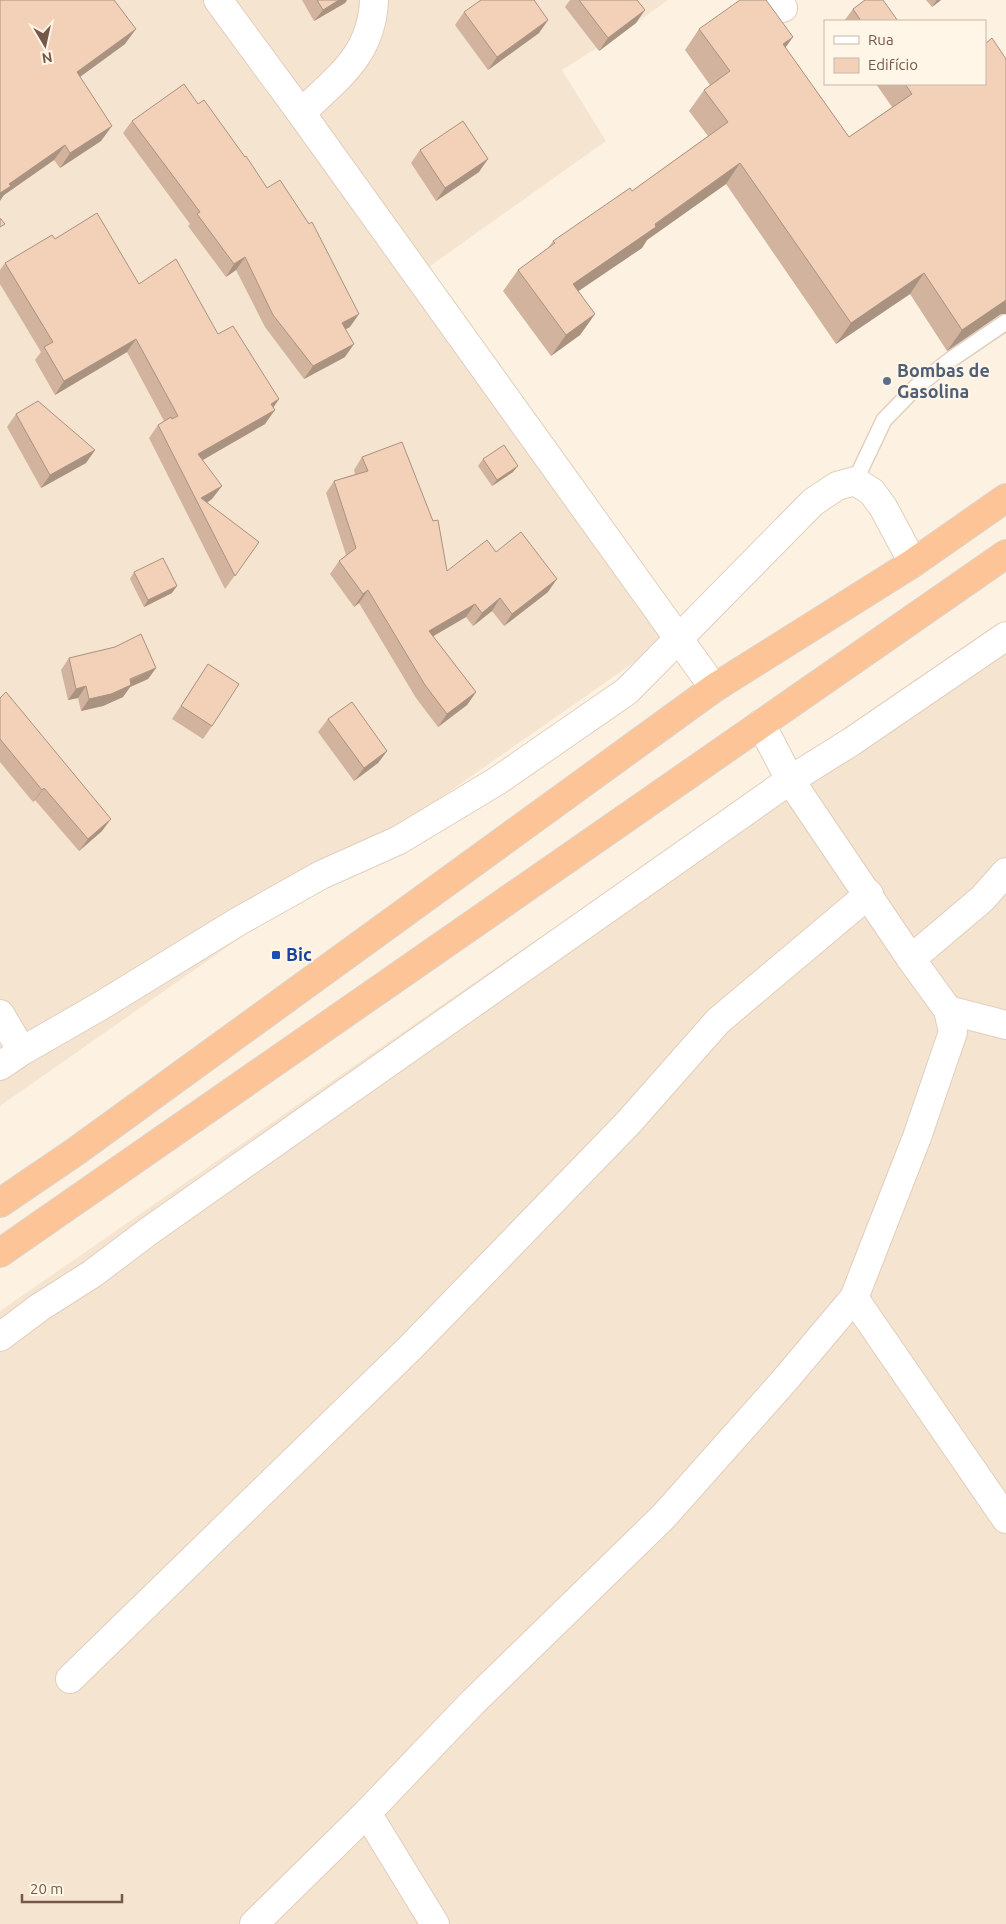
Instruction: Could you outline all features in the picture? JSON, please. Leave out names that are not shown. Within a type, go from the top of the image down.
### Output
[{"type":"highway","points":[[0,1203],[75,1152],[714,688],[913,563],[1006,498]]},
{"type":"highway","points":[[0,1253],[1006,554]]},
{"type":"street","points":[[218,0],[714,688]]},
{"type":"street","points":[[301,113],[355,60],[364,46],[374,16],[374,0]]},
{"type":"street","points":[[0,1066],[239,921],[321,875],[399,840],[497,781],[627,691],[813,502],[836,486],[855,481],[872,492],[883,506],[913,563]]},
{"type":"street","points":[[0,1337],[40,1307],[92,1274],[149,1231],[790,780],[851,742],[1006,636]]},
{"type":"street","points":[[254,1924],[472,1704],[664,1516],[854,1298],[918,1137],[953,1032],[948,1010],[911,959],[869,894],[790,780],[761,724]]},
{"type":"street","points":[[911,959],[982,899],[1006,872]]},
{"type":"street","points":[[70,1679],[411,1347],[629,1122],[718,1021],[869,894]]},
{"type":"street","points":[[948,1010],[1006,1025]]},
{"type":"street","points":[[0,1014],[22,1051]]},
{"type":"street","points":[[854,1298],[1006,1519]]},
{"type":"street","points":[[366,1813],[435,1924]]},
{"type":"lane","points":[[855,481],[884,420],[916,387],[952,358],[1006,322]]},
{"type":"shaded area","points":[[0,0],[668,0],[636,23],[562,70],[606,141],[426,269],[686,626],[0,1106]]},
{"type":"shaded area","points":[[1006,633],[1006,1924],[0,1924],[0,1311],[530,944]]},
{"type":"building","points":[[0,0],[114,0],[136,29],[77,72],[112,126],[70,153],[65,145],[9,184],[11,186],[0,193]]},
{"type":"building","points":[[317,0],[339,0],[323,10]]},
{"type":"building","points":[[481,0],[534,0],[548,20],[497,57],[464,12]]},
{"type":"building","points":[[579,0],[637,0],[645,10],[608,38]]},
{"type":"building","points":[[740,0],[766,0],[793,37],[783,44],[849,137],[912,94],[906,85],[986,85],[986,43],[992,38],[1006,59],[1006,300],[962,330],[924,273],[851,323],[740,163],[655,224],[656,227],[573,284],[595,314],[566,335],[518,270],[555,243],[553,241],[630,188],[632,191],[728,122],[704,90],[730,71],[699,29]]},
{"type":"building","points":[[865,0],[883,0],[897,20],[860,20],[853,9]]},
{"type":"building","points":[[184,84],[198,104],[204,100],[246,156],[267,188],[280,180],[309,224],[312,222],[359,314],[342,323],[354,344],[313,366],[273,315],[245,257],[234,264],[197,214],[200,212],[132,121]]},
{"type":"building","points":[[463,121],[488,159],[445,188],[420,150]]},
{"type":"building","points":[[97,213],[139,284],[176,259],[218,334],[233,326],[279,399],[271,404],[275,410],[198,454],[222,486],[201,498],[259,542],[235,576],[158,425],[171,417],[172,419],[178,416],[136,339],[64,381],[44,347],[53,342],[5,263],[52,235],[55,239]]},
{"type":"building","points":[[0,218],[5,224],[0,227]]},
{"type":"building","points":[[38,401],[95,450],[50,475],[16,414]]},
{"type":"building","points":[[402,442],[433,521],[438,520],[447,571],[487,540],[496,552],[521,532],[557,579],[512,614],[500,598],[482,613],[475,604],[429,631],[476,692],[447,714],[425,685],[368,590],[363,594],[339,561],[356,548],[334,481],[368,471],[362,457]]},
{"type":"building","points":[[504,445],[518,466],[497,480],[483,459]]},
{"type":"building","points":[[163,558],[177,586],[148,600],[134,572]]},
{"type":"building","points":[[141,634],[156,668],[130,679],[131,685],[111,694],[89,699],[86,686],[76,689],[69,658],[115,647]]},
{"type":"building","points":[[208,664],[239,684],[212,726],[181,706]]},
{"type":"building","points":[[6,692],[111,819],[88,839],[44,788],[42,790],[0,739],[0,698]]},
{"type":"building","points":[[352,702],[387,751],[364,768],[328,719]]},
{"type":"place","name":"Bombas de Gasolina","points":[[887,381]]},
{"type":"place","name":"Bic","points":[[276,955]]}]
